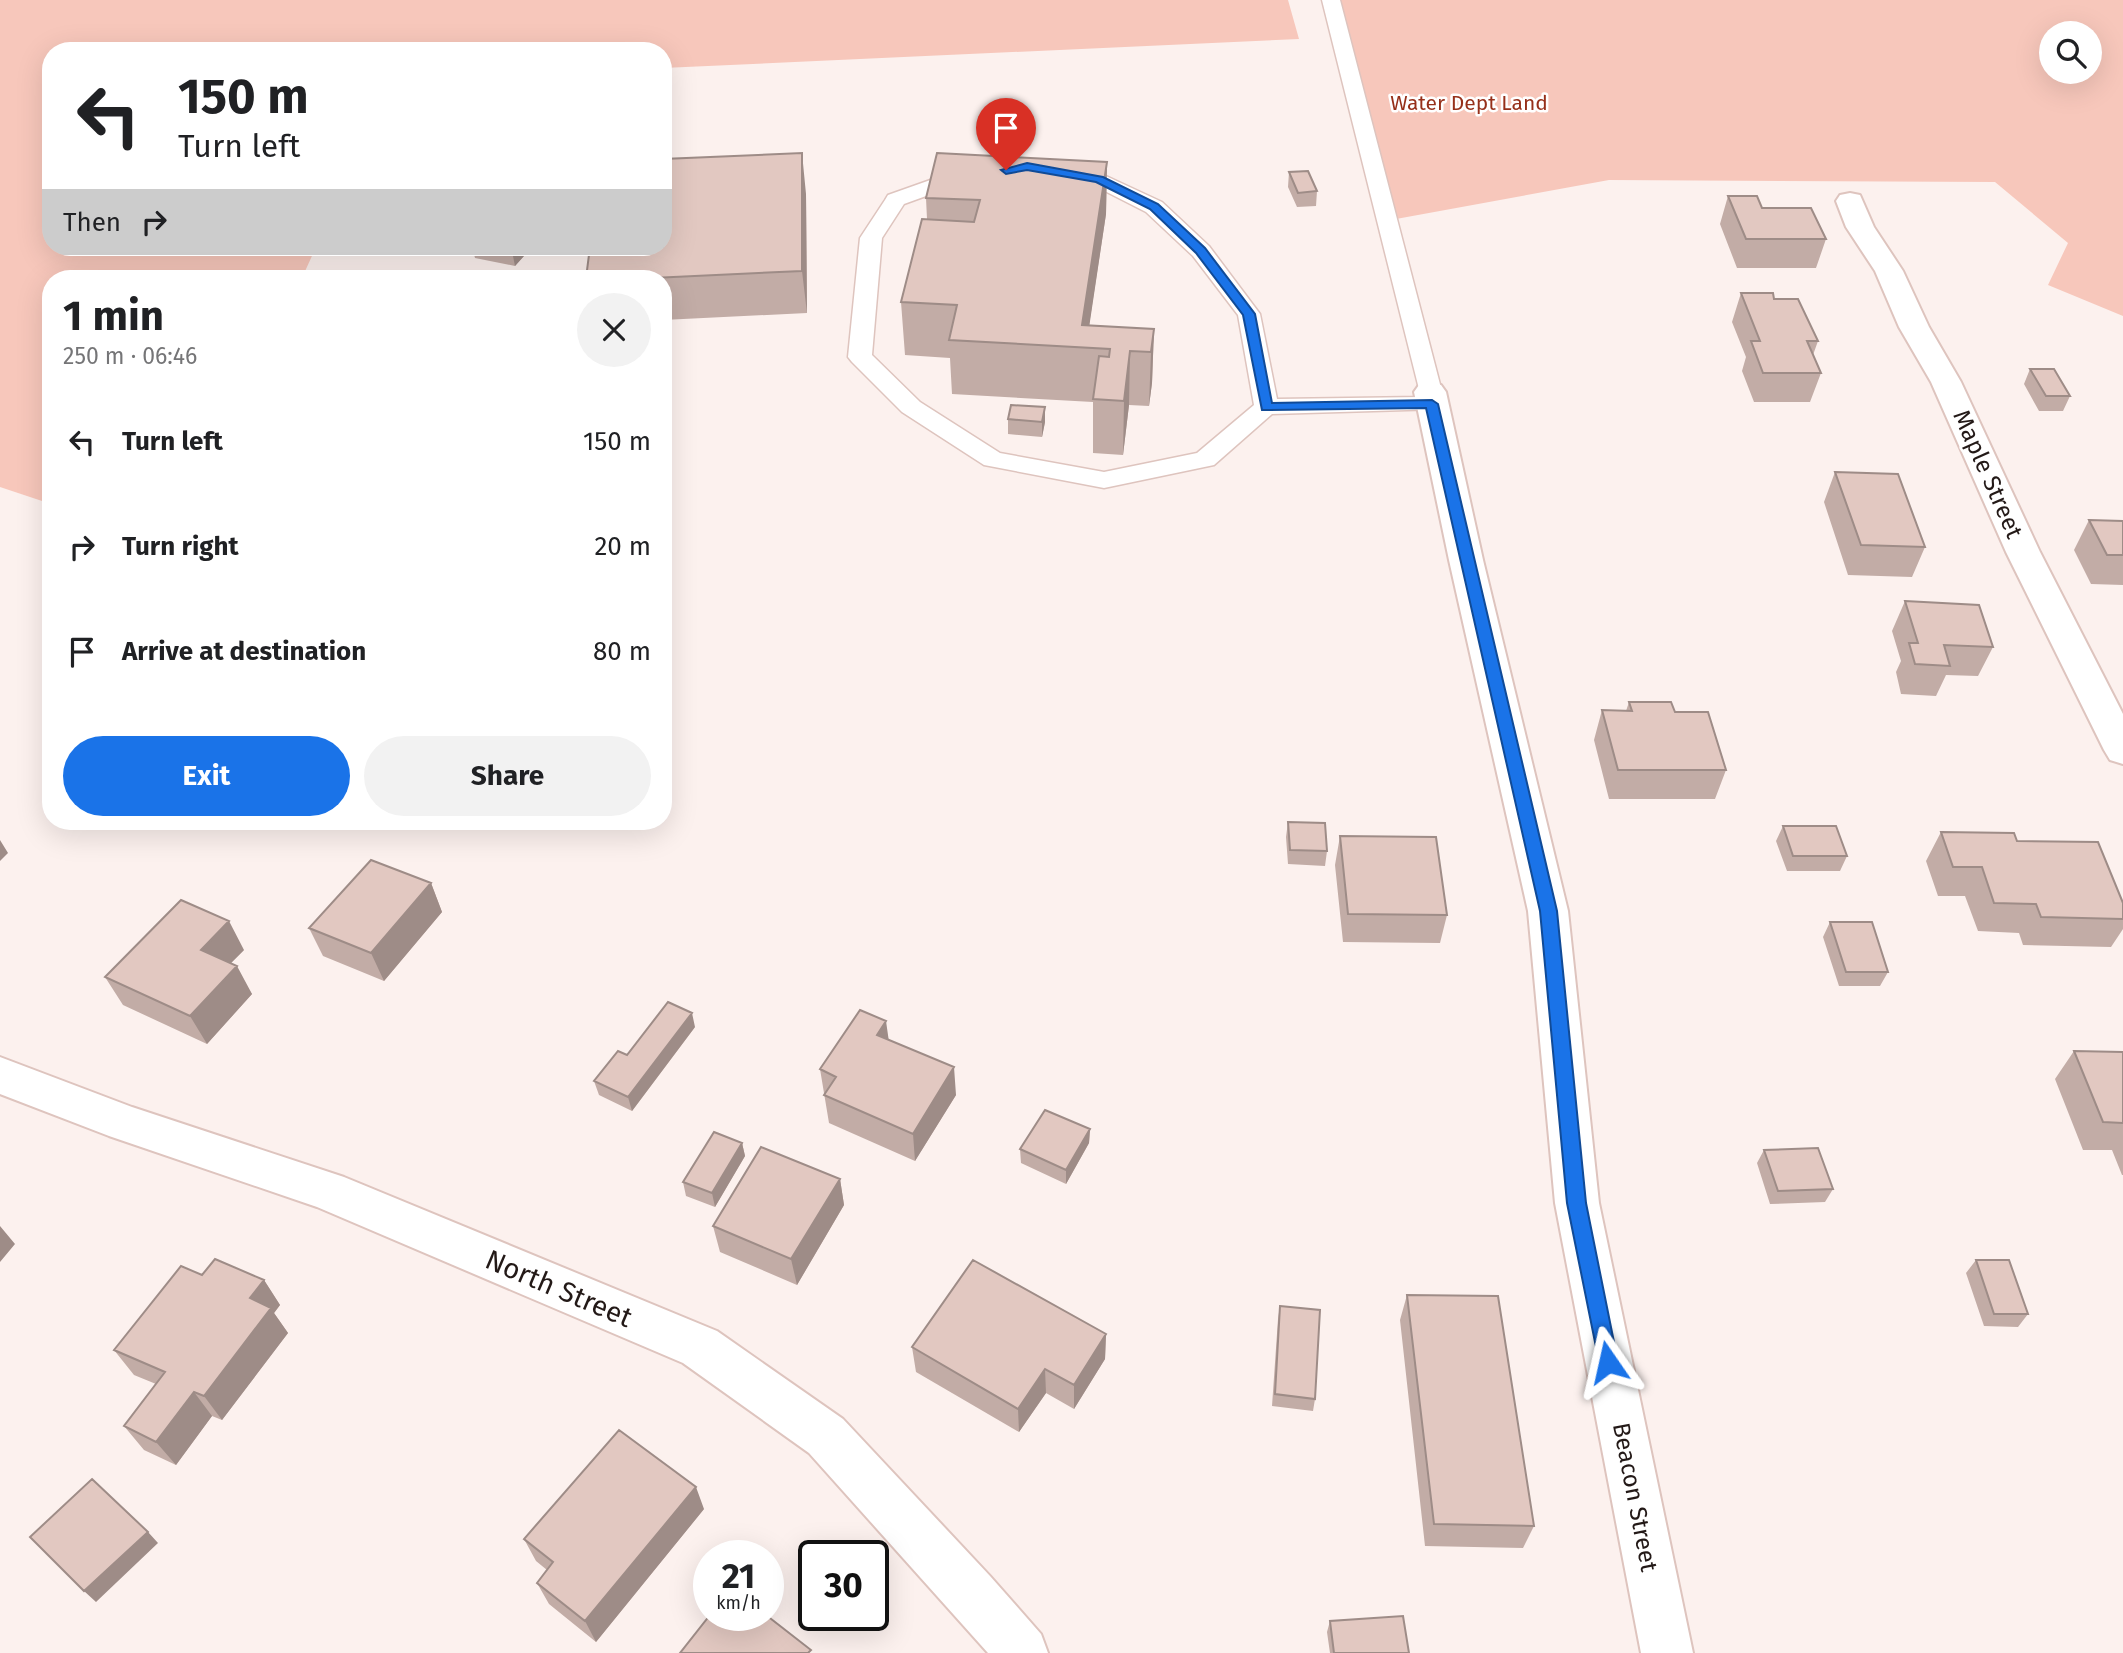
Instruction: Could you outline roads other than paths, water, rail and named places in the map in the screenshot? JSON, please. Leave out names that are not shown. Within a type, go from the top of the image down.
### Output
[{"type":"street","name":"Maple Street","points":[[1850,201],[1860,227],[1889,271],[1914,327],[1946,382],[2023,552],[2123,750]]},
{"type":"street","name":"Beacon Street","points":[[1431,398],[1548,911],[1577,1203],[1667,1653]]},
{"type":"street","name":"North Street","points":[[0,1075],[124,1123],[328,1191],[700,1347],[826,1436],[972,1594],[1022,1653]]},
{"type":"lane","points":[[991,173],[943,182],[896,200],[871,238],[860,357],[911,407],[993,459],[1104,480],[1205,459],[1266,407],[1431,398],[1331,0]]},
{"type":"lane","points":[[1051,171],[1099,180],[1154,207],[1201,251],[1249,314],[1266,407]]},
{"type":"park label","name":"Water Dept Land","points":[[1469,103]]}]
